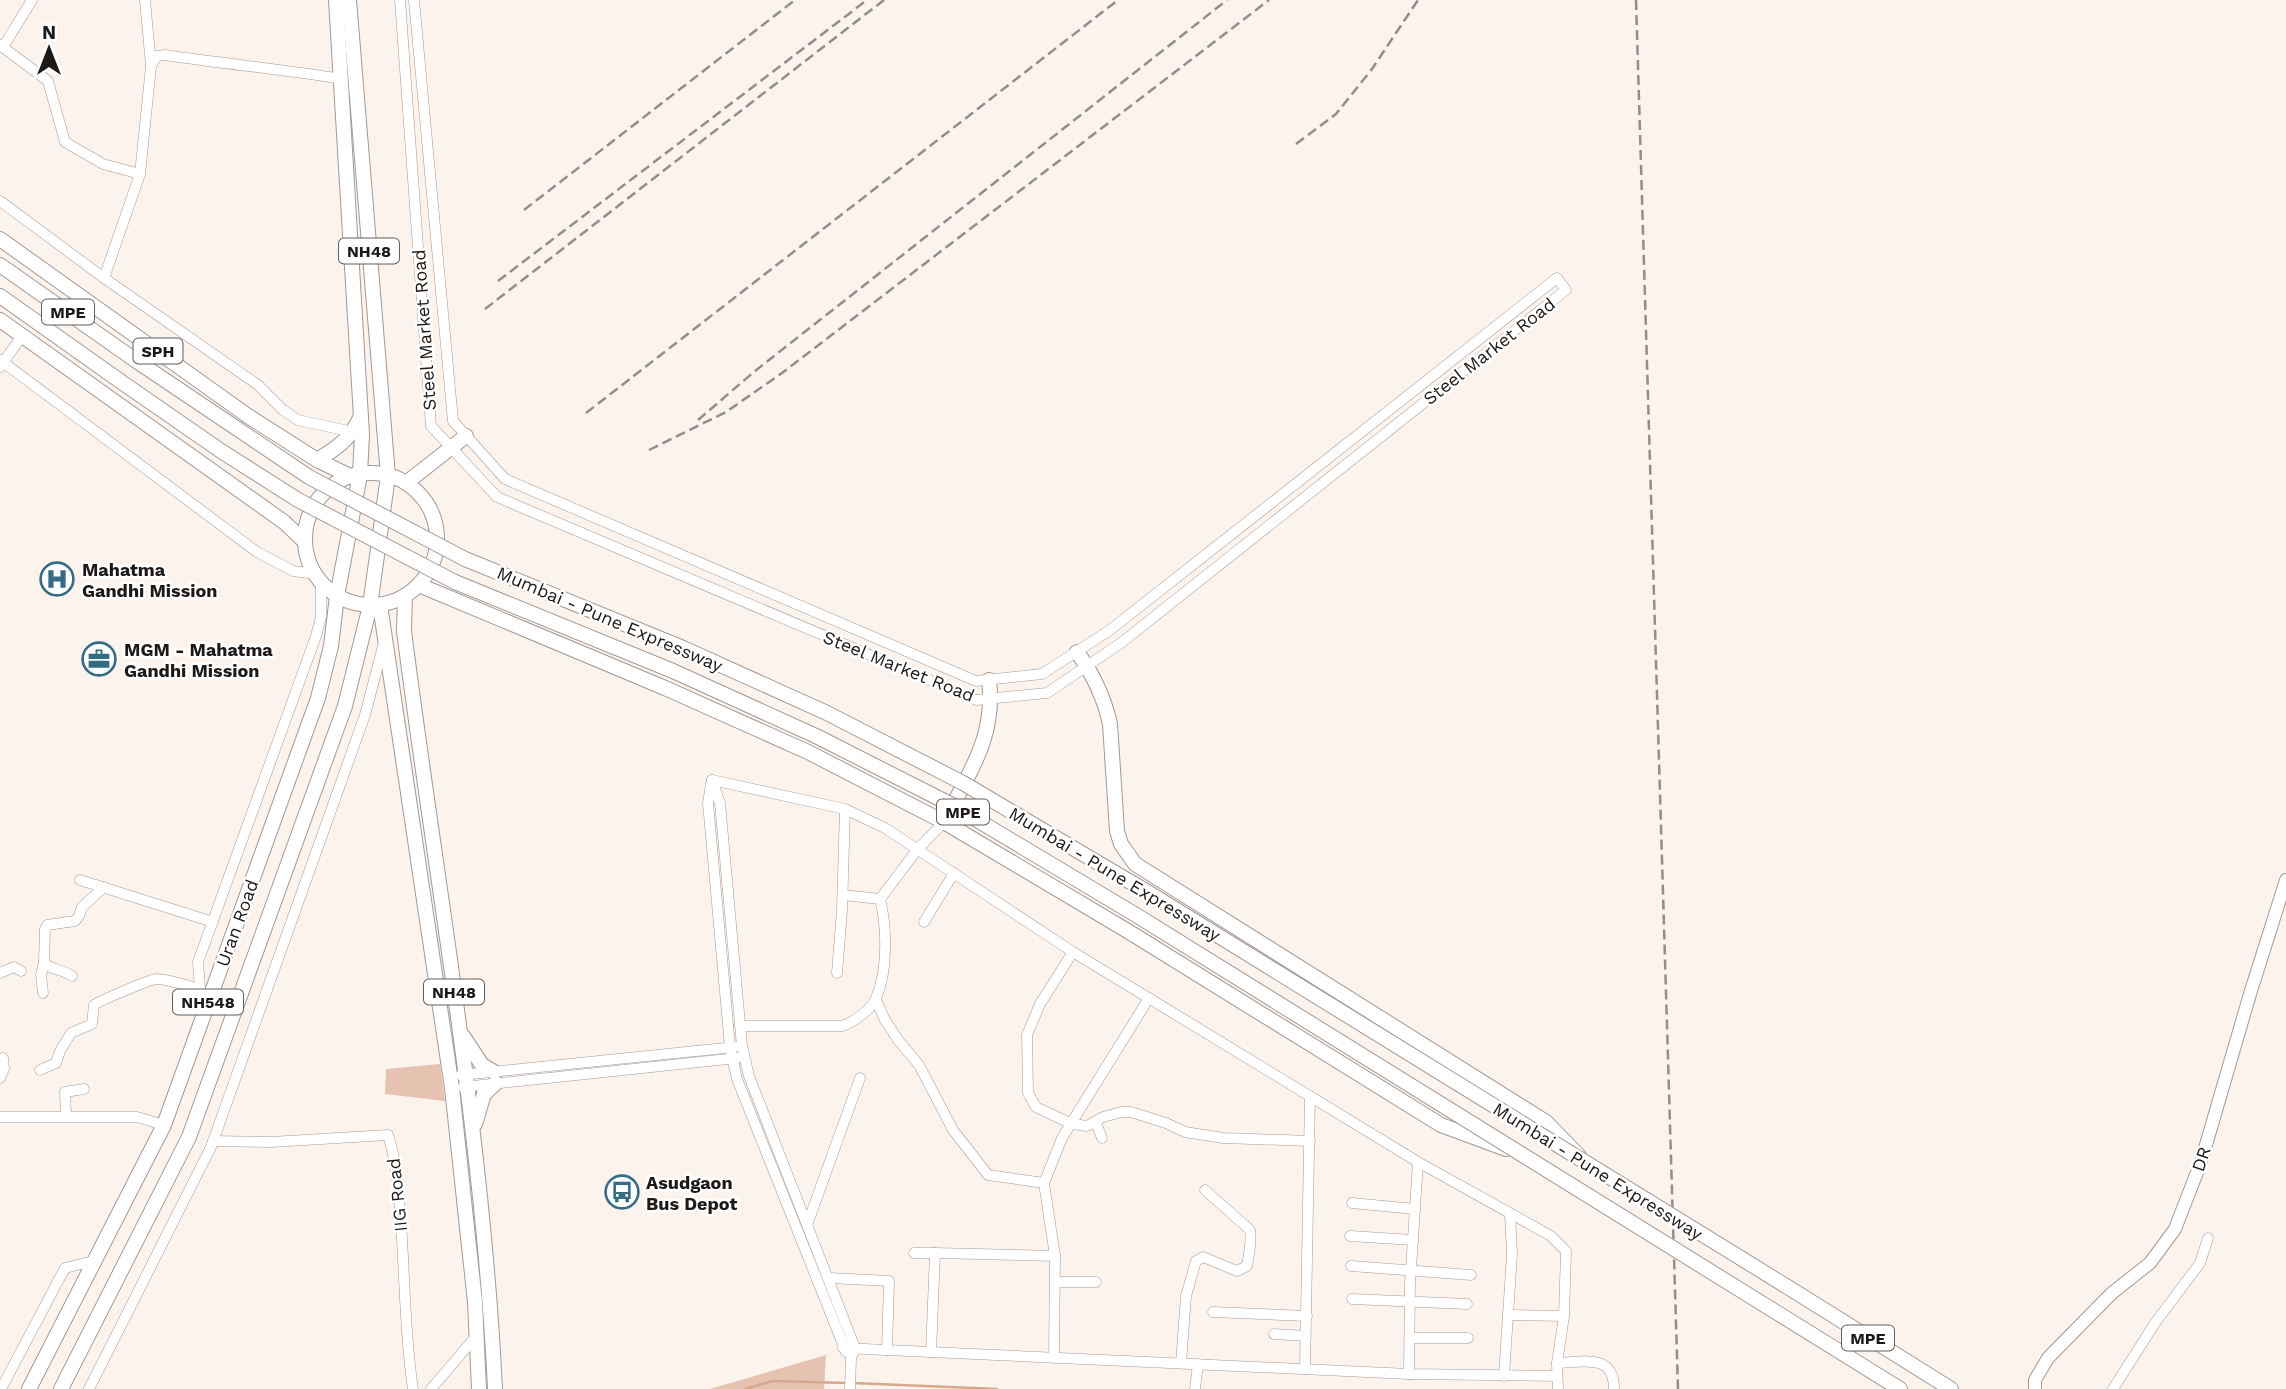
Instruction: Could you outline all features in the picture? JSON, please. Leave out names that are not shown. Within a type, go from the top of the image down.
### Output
[{"type":"highway","name":"NH48","points":[[336,0],[344,27],[388,476]]},
{"type":"highway","name":"NH48","points":[[351,0],[344,27],[342,79],[361,415],[356,476]]},
{"type":"highway","name":"SPH","points":[[0,239],[248,416],[317,460],[356,476]]},
{"type":"highway","name":"Mumbai - Pune Expressway","points":[[0,265],[309,477],[465,559],[683,648],[827,713],[963,783],[1149,893],[1951,1389]]},
{"type":"highway","name":"Mumbai - Pune Expressway","points":[[0,296],[221,451],[298,500],[455,582],[673,671],[816,736],[952,805],[1147,922],[1900,1389]]},
{"type":"highway","points":[[0,320],[284,522],[305,542]]},
{"type":"highway","points":[[317,460],[334,450],[353,432],[361,415]]},
{"type":"highway","points":[[406,484],[466,436]]},
{"type":"highway","points":[[356,476],[388,476],[406,484],[424,500],[437,531],[437,548],[432,564],[419,585],[405,596],[375,605],[351,602],[337,596],[318,578],[308,558],[305,542],[309,516],[317,501],[336,484],[356,476]]},
{"type":"highway","name":"Uran Road","points":[[29,1389],[164,1125],[318,698],[331,646],[356,476]]},
{"type":"highway","points":[[375,605],[388,476]]},
{"type":"highway","points":[[419,585],[665,688],[808,752],[944,821],[1441,1125],[1524,1155]]},
{"type":"highway","name":"NH48","points":[[405,596],[405,643],[466,1080],[491,1301],[495,1389]]},
{"type":"highway","name":"NH48","points":[[375,605],[384,642],[451,1082],[475,1302],[479,1389]]},
{"type":"highway","name":"Uran Road","points":[[61,1389],[189,1137],[345,706],[375,605]]},
{"type":"highway","points":[[1077,652],[1087,666],[1103,700],[1110,724],[1115,817],[1121,844],[1135,864],[1546,1122],[1588,1165]]},
{"type":"highway","points":[[944,821],[985,737],[990,718],[989,680]]},
{"type":"highway","points":[[459,1029],[482,1065],[495,1077],[478,1109],[472,1134]]},
{"type":"main road","name":"DR","points":[[2035,1389],[2035,1380],[2048,1358],[2112,1293],[2150,1263],[2175,1229],[2201,1162],[2286,880]]},
{"type":"street","points":[[32,0],[1,46],[48,81],[65,142],[103,164],[140,174]]},
{"type":"street","points":[[104,278],[140,174],[151,66],[145,0]]},
{"type":"street","points":[[330,0],[344,27]]},
{"type":"street","name":"Steel Market Road","points":[[400,0],[431,426],[497,497],[976,700],[1048,693],[1121,643],[1566,290],[1557,278],[1110,630],[1077,652],[1042,674],[976,681],[505,479],[453,421],[414,0]]},
{"type":"street","points":[[151,66],[158,56],[165,55],[342,79]]},
{"type":"street","points":[[0,201],[104,278],[258,385],[283,410],[299,420],[353,432]]},
{"type":"street","points":[[22,337],[1,363],[257,552],[293,571],[318,578],[322,608],[316,636],[198,962],[202,1019]]},
{"type":"street","points":[[89,1389],[213,1141],[365,715],[384,642]]},
{"type":"street","points":[[712,780],[845,809],[886,828],[1073,952],[1418,1162],[1551,1236],[1566,1251],[1564,1316],[1557,1363],[1558,1389]]},
{"type":"street","points":[[712,780],[720,803],[743,1051],[749,1076],[828,1278],[852,1358],[850,1389]]},
{"type":"street","points":[[712,780],[708,803],[730,1047],[737,1079],[843,1348],[852,1358]]},
{"type":"street","points":[[837,973],[843,895],[845,809]]},
{"type":"street","points":[[740,1026],[842,1026],[852,1023],[876,1000],[881,981],[886,931],[880,899],[917,850],[944,821]]},
{"type":"street","points":[[924,922],[954,873]]},
{"type":"street","points":[[80,880],[212,922]]},
{"type":"street","points":[[43,993],[41,975],[47,925],[75,921],[82,907],[104,887]]},
{"type":"street","points":[[843,895],[880,899]]},
{"type":"street","points":[[1073,952],[1040,1004],[1027,1035],[1025,1047],[1028,1093],[1030,1101],[1036,1107],[1072,1124],[1087,1126],[1102,1117],[1131,1112],[1185,1132],[1223,1138],[1310,1141]]},
{"type":"street","points":[[44,962],[49,967],[72,975]]},
{"type":"street","points":[[0,973],[14,967],[21,971]]},
{"type":"street","points":[[40,1070],[55,1063],[71,1033],[92,1024],[94,1005],[99,1001],[134,989],[151,979],[200,989]]},
{"type":"street","points":[[1054,1358],[1055,1256],[1044,1183],[1062,1138],[1149,998]]},
{"type":"street","points":[[876,1000],[898,1040],[919,1065],[953,1130],[988,1175],[1044,1183]]},
{"type":"street","points":[[495,1077],[730,1047],[743,1051]]},
{"type":"street","points":[[451,1082],[733,1058],[743,1051]]},
{"type":"street","points":[[0,1078],[4,1069],[3,1058]]},
{"type":"street","points":[[802,1242],[860,1078]]},
{"type":"street","points":[[66,1115],[65,1092],[84,1089]]},
{"type":"street","points":[[1305,1369],[1310,1096]]},
{"type":"street","points":[[0,1117],[137,1117],[164,1125]]},
{"type":"street","points":[[1096,1123],[1102,1138]]},
{"type":"street","name":"IIG Road","points":[[213,1141],[271,1142],[388,1135],[399,1198],[406,1344],[413,1389]]},
{"type":"street","points":[[1409,1374],[1411,1271],[1418,1162]]},
{"type":"street","points":[[1181,1363],[1186,1296],[1196,1261],[1203,1257],[1237,1271],[1247,1266],[1250,1230],[1205,1190]]},
{"type":"street","points":[[1352,1203],[1415,1209]]},
{"type":"street","points":[[1504,1376],[1512,1254],[1510,1214]]},
{"type":"street","points":[[1350,1236],[1413,1240]]},
{"type":"street","points":[[2113,1389],[2155,1323],[2200,1263],[2208,1238]]},
{"type":"street","points":[[914,1253],[1055,1256]]},
{"type":"street","points":[[932,1352],[935,1253]]},
{"type":"street","points":[[2,1388],[65,1268],[93,1261]]},
{"type":"street","points":[[1351,1266],[1471,1275]]},
{"type":"street","points":[[828,1278],[890,1281],[887,1350]]},
{"type":"street","points":[[1056,1282],[1096,1282]]},
{"type":"street","points":[[1352,1299],[1467,1304]]},
{"type":"street","points":[[1213,1312],[1307,1316]]},
{"type":"street","points":[[1508,1315],[1564,1316]]},
{"type":"street","points":[[431,1389],[476,1334],[493,1333]]},
{"type":"street","points":[[1274,1334],[1306,1336]]},
{"type":"street","points":[[1410,1338],[1468,1338]]},
{"type":"street","points":[[852,1358],[887,1350],[1409,1374],[1557,1376]]},
{"type":"street","points":[[1557,1363],[1605,1364],[1612,1371],[1614,1389]]},
{"type":"street","points":[[1196,1386],[1198,1364]]},
{"type":"shaded area","points":[[440,1064],[445,1101],[385,1094],[386,1069]]},
{"type":"shaded area","points":[[826,1355],[824,1389],[710,1389]]},
{"type":"waterway","points":[[745,1389],[773,1381],[846,1383]]},
{"type":"waterway","points":[[853,1383],[997,1389]]},
{"type":"railway","points":[[524,210],[795,0]]},
{"type":"railway","points":[[498,281],[867,0]]},
{"type":"railway","points":[[485,309],[884,0]]},
{"type":"railway","points":[[586,413],[1118,0]]},
{"type":"railway","points":[[698,420],[755,371],[1227,0]]},
{"type":"railway","points":[[649,450],[726,412],[782,373],[1269,0]]},
{"type":"railway","points":[[1296,144],[1336,114],[1372,69],[1418,0]]},
{"type":"railway","points":[[1636,0],[1678,1389]]},
{"type":"place","name":"Mahatma Gandhi Mission","points":[[57,579]]},
{"type":"place","name":"MGM - Mahatma Gandhi Mission","points":[[99,659]]},
{"type":"place","name":"Asudgaon Bus Depot","points":[[622,1192]]}]
